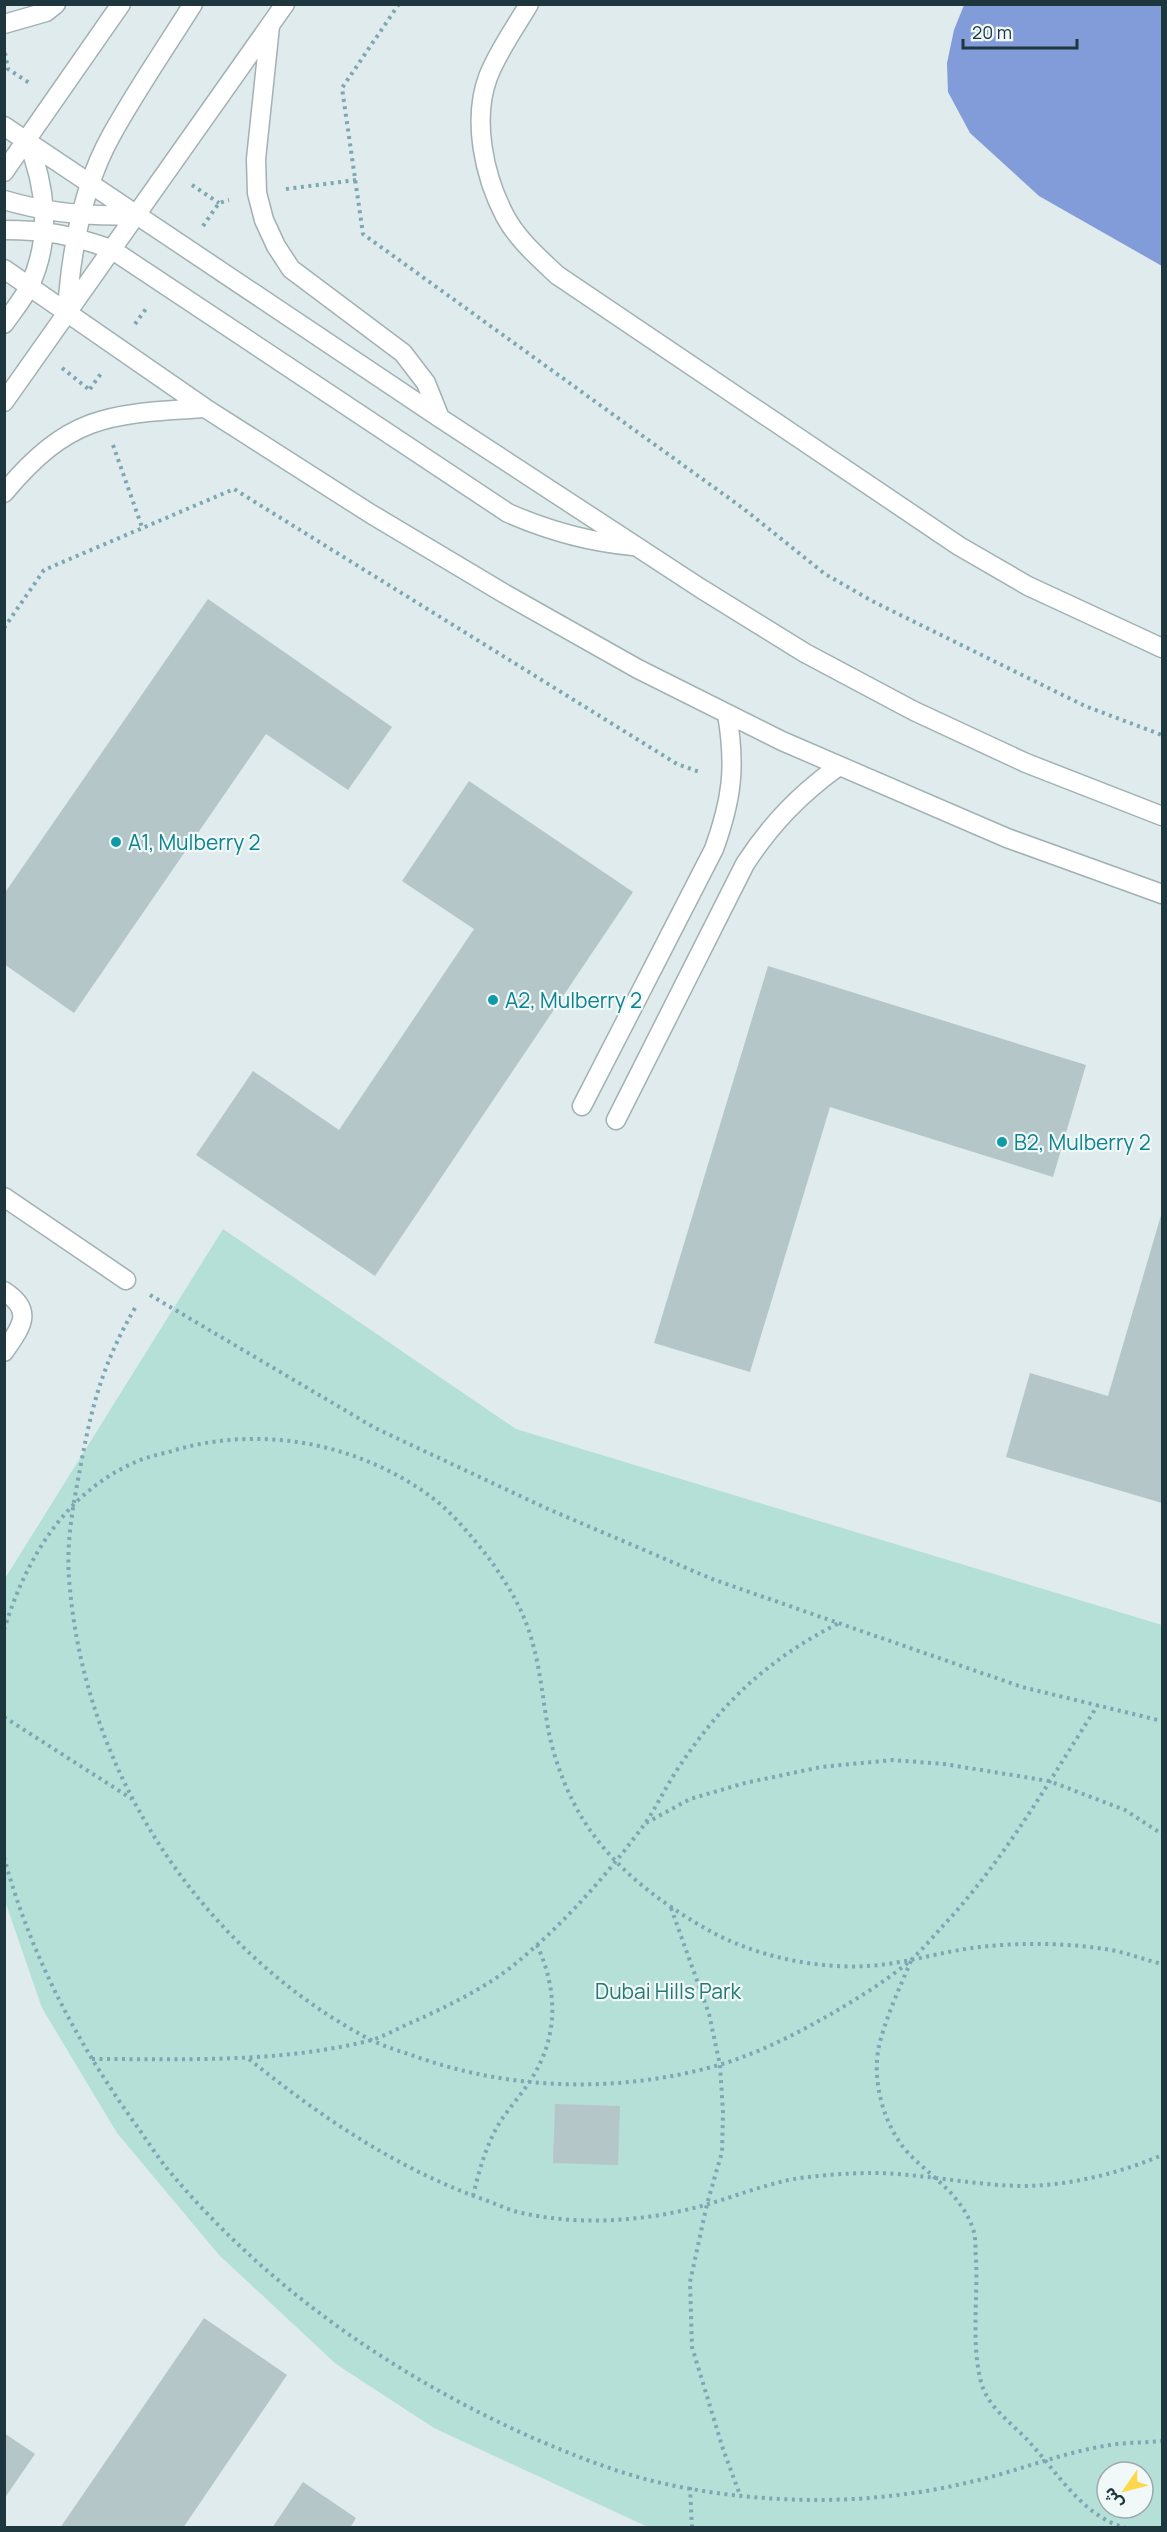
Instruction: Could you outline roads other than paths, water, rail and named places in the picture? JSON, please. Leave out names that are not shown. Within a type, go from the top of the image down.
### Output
[{"type":"street","points":[[4,24],[46,12],[56,4]]},
{"type":"street","points":[[4,172],[121,4]]},
{"type":"street","points":[[67,312],[76,237],[91,183],[111,135],[193,4]]},
{"type":"street","points":[[4,402],[285,4]]},
{"type":"street","points":[[530,4],[506,42],[488,78],[481,113],[482,140],[490,178],[505,217],[527,246],[557,275],[959,546],[1028,586],[1162,648]]},
{"type":"street","points":[[270,26],[256,159],[257,193],[264,220],[276,246],[291,269],[403,353],[426,383],[440,418]]},
{"type":"street","points":[[4,126],[440,418],[635,546],[805,653],[914,711],[1026,763],[1162,816]]},
{"type":"street","points":[[4,324],[30,286],[39,259],[44,230],[40,178],[26,140]]},
{"type":"street","points":[[4,200],[44,210],[81,214],[136,215]]},
{"type":"street","points":[[4,230],[44,230],[76,237],[111,249],[508,513],[570,537],[635,546]]},
{"type":"street","points":[[4,269],[205,408],[371,514],[505,594],[638,669],[726,714],[839,766],[1006,838],[1162,894]]},
{"type":"street","points":[[4,493],[40,453],[81,426],[129,412],[205,408]]},
{"type":"street","points":[[582,1106],[714,849],[727,815],[732,782],[732,746],[726,714]]},
{"type":"street","points":[[616,1120],[745,864],[764,835],[787,809],[811,786],[839,766]]},
{"type":"street","points":[[4,1197],[126,1280]]},
{"type":"street","points":[[4,1291],[18,1300],[23,1310],[23,1321],[4,1352]]},
{"type":"water","points":[[964,5],[1162,5],[1162,266],[1039,196],[970,133],[948,92],[947,63],[954,30]]},
{"type":"place","name":"A1, Mulberry 2","points":[[116,842]]},
{"type":"place","name":"A2, Mulberry 2","points":[[493,1000]]},
{"type":"place","name":"B2, Mulberry 2","points":[[1002,1142]]},
{"type":"park label","name":"Dubai Hills Park","points":[[668,1991]]}]
